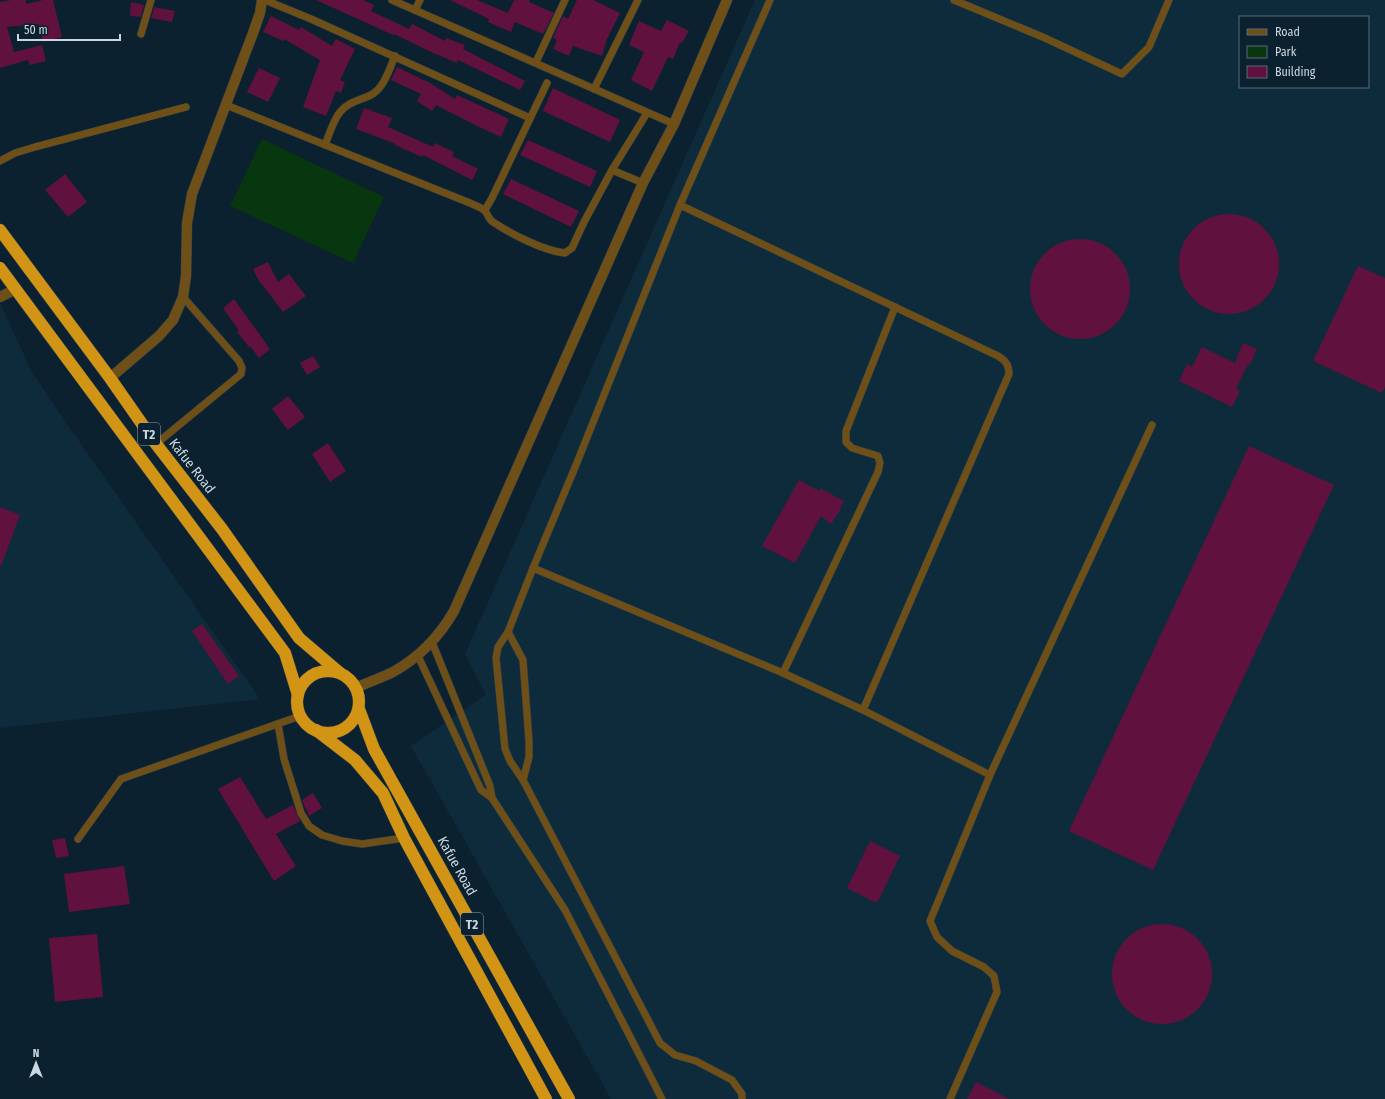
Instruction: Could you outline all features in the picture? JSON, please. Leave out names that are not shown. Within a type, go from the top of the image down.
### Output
[{"type":"highway","name":"Kafue Road","points":[[0,230],[110,378],[156,444],[222,529],[299,638],[340,673]]},
{"type":"highway","name":"T2","points":[[0,268],[285,653],[298,695]]},
{"type":"highway","points":[[332,671],[340,673],[349,679],[356,688],[359,698],[358,709],[354,719],[347,727],[337,732],[326,733],[307,725],[300,716],[297,705],[298,695],[301,686],[314,674],[332,671]]},
{"type":"highway","name":"Kafue Road","points":[[358,709],[374,749],[569,1099]]},
{"type":"highway","name":"T2","points":[[316,730],[355,760],[383,793],[404,838],[546,1099]]},
{"type":"street","points":[[110,378],[159,336],[173,320],[183,297],[186,276],[187,223],[192,194],[260,13],[263,0]]},
{"type":"street","points":[[356,688],[393,672],[418,656],[445,627],[454,611],[643,182],[674,124],[727,0]]},
{"type":"street","points":[[0,297],[16,289]]},
{"type":"lane","points":[[141,34],[151,0]]},
{"type":"lane","points":[[263,0],[311,18],[530,118]]},
{"type":"lane","points":[[392,0],[536,62],[674,124]]},
{"type":"lane","points":[[416,10],[420,0]]},
{"type":"lane","points":[[536,62],[565,0]]},
{"type":"lane","points":[[594,89],[638,0]]},
{"type":"lane","points":[[742,1099],[742,1094],[732,1080],[696,1061],[675,1055],[660,1043],[524,780],[510,761],[505,749],[496,658],[498,647],[508,632],[680,205],[770,0]]},
{"type":"lane","points":[[954,0],[1045,38],[1122,74],[1149,46],[1169,0]]},
{"type":"lane","points":[[325,145],[340,112],[345,107],[372,95],[379,89],[395,56]]},
{"type":"lane","points":[[485,210],[547,83]]},
{"type":"lane","points":[[226,105],[470,203],[485,210],[488,218],[493,222],[525,240],[559,253],[565,253],[572,248],[612,170],[647,113]]},
{"type":"lane","points":[[0,161],[15,153],[186,107]]},
{"type":"lane","points":[[612,170],[643,182]]},
{"type":"lane","points":[[680,205],[998,356],[1006,361],[1009,367],[1009,374],[863,710]]},
{"type":"lane","points":[[156,444],[241,374],[242,368],[239,361],[183,297]]},
{"type":"lane","points":[[783,673],[878,472],[880,463],[878,456],[852,448],[846,442],[846,431],[895,307]]},
{"type":"lane","points":[[950,1099],[997,992],[994,976],[984,967],[952,951],[937,937],[930,921],[990,775],[1152,425]]},
{"type":"lane","points":[[533,568],[783,673],[863,710],[990,775]]},
{"type":"lane","points":[[508,632],[523,660],[529,741],[529,757],[524,780]]},
{"type":"lane","points":[[432,642],[490,786],[492,798]]},
{"type":"lane","points":[[418,656],[481,790],[492,798],[565,910],[662,1099]]},
{"type":"lane","points":[[78,839],[121,779],[300,716]]},
{"type":"lane","points":[[278,724],[284,759],[301,813],[309,826],[322,835],[342,841],[362,844],[404,838]]},
{"type":"shaded area","points":[[755,0],[1385,0],[1385,1099],[611,1099],[411,746],[486,695],[465,654]]},
{"type":"shaded area","points":[[0,303],[32,372],[260,699],[0,728]]},
{"type":"green space","points":[[262,139],[384,197],[353,263],[230,206]]},
{"type":"building","points":[[26,0],[26,4],[43,0],[53,0],[62,37],[43,42],[38,24],[7,27],[14,52],[42,45],[46,61],[30,65],[28,60],[0,68],[0,2]]},
{"type":"building","points":[[316,0],[363,0],[374,5],[371,11],[409,29],[412,24],[445,41],[446,38],[465,45],[463,49],[525,81],[520,90],[458,60],[457,63]]},
{"type":"building","points":[[450,0],[477,0],[508,13],[514,0],[530,0],[529,2],[554,13],[543,34],[515,22],[511,32],[488,22],[489,19]]},
{"type":"building","points":[[577,0],[593,0],[620,13],[607,39],[602,56],[573,46],[569,56],[553,49],[557,40],[553,38],[563,16],[568,19]]},
{"type":"building","points":[[131,2],[144,5],[141,17],[130,16]]},
{"type":"building","points":[[154,7],[175,11],[172,22],[151,18]]},
{"type":"building","points":[[271,16],[299,30],[301,27],[332,46],[336,39],[355,49],[340,80],[345,82],[341,93],[336,91],[326,116],[303,107],[320,60],[284,39],[283,41],[263,32]]},
{"type":"building","points":[[667,20],[689,31],[682,43],[680,42],[673,59],[668,57],[652,91],[631,80],[644,52],[629,45],[639,21],[661,31]]},
{"type":"building","points":[[397,67],[430,83],[455,99],[457,95],[509,119],[501,137],[436,105],[432,111],[417,101],[421,94],[391,80]]},
{"type":"building","points":[[259,68],[280,78],[268,102],[247,92]]},
{"type":"building","points":[[553,88],[620,120],[610,142],[543,111]]},
{"type":"building","points":[[364,108],[392,118],[388,127],[433,147],[435,143],[454,152],[452,156],[478,169],[472,180],[423,155],[422,157],[395,145],[396,144],[356,129]]},
{"type":"building","points":[[528,140],[597,171],[590,187],[520,155]]},
{"type":"building","points":[[65,174],[87,202],[68,217],[45,190]]},
{"type":"building","points":[[511,179],[579,211],[571,227],[503,194]]},
{"type":"building","points":[[1229,214],[1239,215],[1257,222],[1271,236],[1278,254],[1278,274],[1271,292],[1257,306],[1239,313],[1229,314],[1219,313],[1201,306],[1187,292],[1180,274],[1179,264],[1180,254],[1187,236],[1201,222],[1219,215]]},
{"type":"building","points":[[1080,239],[1090,240],[1108,247],[1122,261],[1129,279],[1129,299],[1122,317],[1108,331],[1090,338],[1080,339],[1070,338],[1052,331],[1038,317],[1031,299],[1030,289],[1031,279],[1038,261],[1052,247],[1070,240]]},
{"type":"building","points":[[268,262],[278,282],[289,274],[306,296],[283,312],[260,283],[253,269]]},
{"type":"building","points":[[1358,266],[1385,278],[1385,387],[1382,393],[1313,361]]},
{"type":"building","points":[[234,299],[270,349],[259,358],[237,332],[239,331],[223,308]]},
{"type":"building","points":[[1243,343],[1257,349],[1250,365],[1248,364],[1236,389],[1240,391],[1232,407],[1179,381],[1187,364],[1192,367],[1202,347],[1235,363]]},
{"type":"building","points":[[313,356],[320,367],[307,375],[300,363]]},
{"type":"building","points":[[288,396],[305,417],[288,430],[272,409]]},
{"type":"building","points":[[328,443],[346,471],[330,482],[312,454]]},
{"type":"building","points":[[1249,446],[1334,485],[1153,870],[1069,831]]},
{"type":"building","points":[[799,480],[819,491],[820,488],[844,501],[840,508],[841,509],[831,524],[821,516],[795,563],[762,546]]},
{"type":"building","points":[[0,507],[20,515],[1,566],[0,565]]},
{"type":"building","points":[[202,624],[239,676],[228,684],[192,631]]},
{"type":"building","points":[[240,777],[266,819],[293,805],[300,821],[276,834],[296,866],[274,881],[218,789]]},
{"type":"building","points":[[313,793],[322,808],[309,816],[302,800]]},
{"type":"building","points":[[65,838],[69,856],[56,858],[52,840]]},
{"type":"building","points":[[870,841],[900,856],[877,903],[847,888]]},
{"type":"building","points":[[124,866],[130,904],[69,912],[64,874]]},
{"type":"building","points":[[1162,924],[1172,925],[1190,932],[1204,946],[1211,964],[1211,984],[1204,1002],[1190,1016],[1172,1023],[1162,1024],[1152,1023],[1134,1016],[1120,1002],[1113,984],[1112,974],[1113,964],[1120,946],[1134,932],[1152,925]]},
{"type":"building","points":[[97,934],[103,997],[55,1002],[49,938]]},
{"type":"building","points":[[976,1082],[1009,1099],[967,1099]]}]
